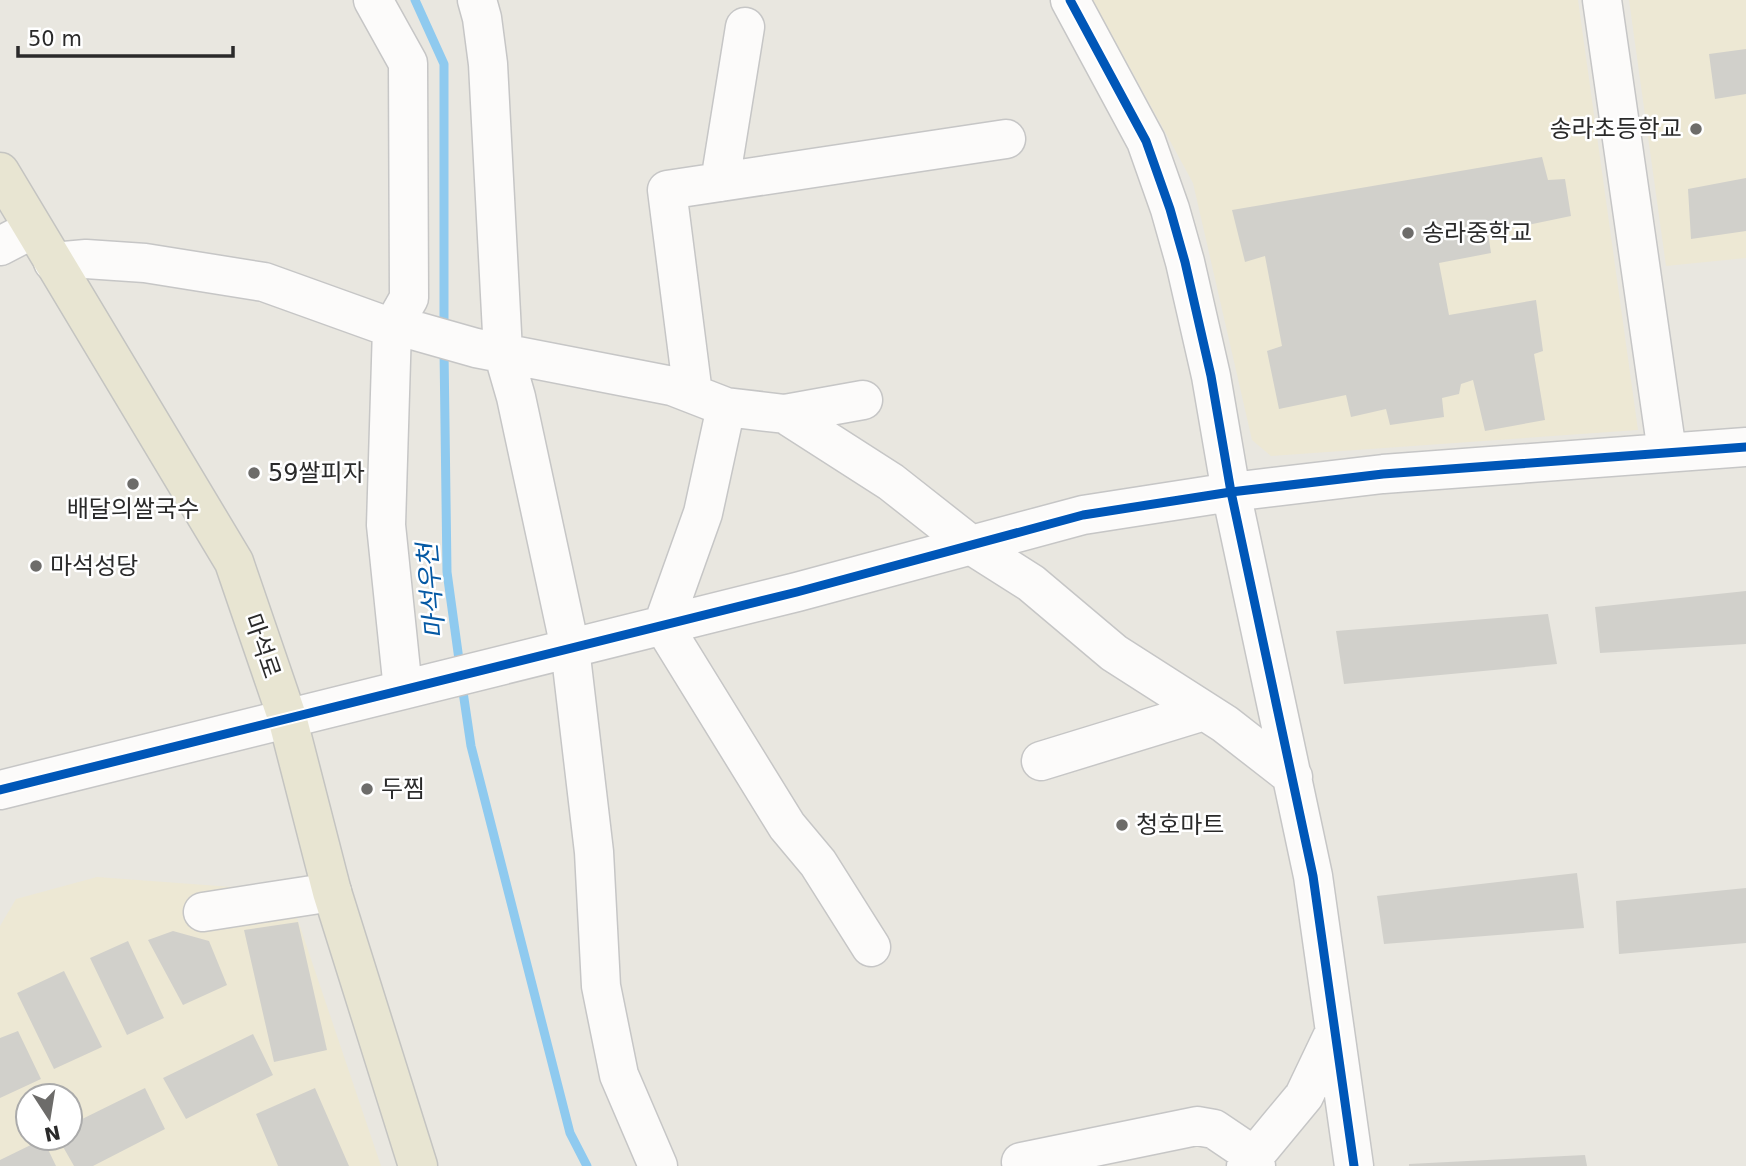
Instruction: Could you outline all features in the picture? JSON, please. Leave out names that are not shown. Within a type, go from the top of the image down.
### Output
[{"type":"main road","name":"마석로","points":[[0,172],[17,237],[53,262],[234,562],[287,717],[332,892],[418,1166]]},
{"type":"street","points":[[373,0],[408,64],[409,298],[400,328],[386,525],[403,690]]},
{"type":"street","points":[[477,0],[488,64],[489,350],[516,397],[570,648],[594,852],[601,986],[619,1075],[658,1166]]},
{"type":"street","points":[[1070,0],[1146,141],[1185,262],[1211,376],[1231,492],[1313,876],[1354,1166]]},
{"type":"street","points":[[1602,0],[1667,452]]},
{"type":"street","points":[[720,182],[745,27]]},
{"type":"street","points":[[663,625],[703,513],[710,400],[667,190],[1006,139]]},
{"type":"street","points":[[53,262],[86,259],[145,263],[264,282],[400,328],[489,350],[672,386],[710,400],[785,414],[863,400]]},
{"type":"street","points":[[785,414],[891,482],[971,545],[1031,583],[1114,653],[1204,710],[1293,777]]},
{"type":"street","points":[[0,790],[810,589],[1083,515],[1231,492],[1383,474],[1746,447]]},
{"type":"street","points":[[663,625],[787,826],[818,863],[871,947]]},
{"type":"street","points":[[1041,761],[1204,710]]},
{"type":"street","points":[[203,912],[332,892]]},
{"type":"street","points":[[1021,1162],[1196,1126],[1214,1129],[1252,1163],[1304,1096],[1335,1031]]},
{"type":"shaded area","name":"송라중학교","points":[[1093,0],[1578,0],[1638,430],[1271,456],[1252,440],[1193,183]]},
{"type":"shaded area","name":"송라초등학교","points":[[1629,0],[1746,0],[1746,258],[1666,266]]},
{"type":"shaded area","points":[[97,877],[288,891],[381,1166],[0,1166],[0,926],[16,899]]},
{"type":"building","points":[[1746,49],[1746,94],[1715,99],[1709,54]]},
{"type":"building","points":[[1542,157],[1548,180],[1565,179],[1571,216],[1488,233],[1491,253],[1439,263],[1449,315],[1536,300],[1543,351],[1534,354],[1545,420],[1485,431],[1473,380],[1461,384],[1459,394],[1442,398],[1444,417],[1390,425],[1386,409],[1351,417],[1346,395],[1279,409],[1267,351],[1282,346],[1265,256],[1245,262],[1232,210]]},
{"type":"building","points":[[1746,178],[1746,231],[1691,239],[1688,189]]},
{"type":"building","points":[[1746,591],[1746,644],[1600,653],[1595,607]]},
{"type":"building","points":[[1548,614],[1557,664],[1344,684],[1336,631]]},
{"type":"building","points":[[1577,873],[1584,928],[1384,944],[1377,896]]},
{"type":"building","points":[[1746,888],[1746,943],[1619,954],[1616,901]]},
{"type":"building","points":[[298,922],[327,1050],[274,1062],[244,930]]},
{"type":"building","points":[[173,931],[209,941],[227,985],[183,1005],[148,940]]},
{"type":"building","points":[[128,941],[164,1018],[127,1035],[90,958]]},
{"type":"building","points":[[64,971],[102,1047],[54,1069],[17,993]]},
{"type":"building","points":[[18,1031],[41,1079],[35,1082],[14,1082],[14,1092],[0,1098],[0,1038]]},
{"type":"building","points":[[253,1034],[273,1075],[186,1119],[163,1078]]},
{"type":"building","points":[[145,1088],[165,1129],[93,1166],[74,1166],[66,1152],[84,1152],[84,1118]]},
{"type":"building","points":[[315,1088],[349,1166],[278,1166],[256,1114]]},
{"type":"building","points":[[16,1152],[49,1152],[56,1166],[0,1166],[0,1160]]},
{"type":"building","points":[[1585,1155],[1587,1166],[1409,1166],[1409,1164]]},
{"type":"waterway","name":"마석우천","points":[[415,0],[444,64],[444,329]]},
{"type":"waterway","name":"마석우천","points":[[444,350],[447,572],[460,667]]},
{"type":"waterway","name":"마석우천","points":[[462,685],[471,746],[570,1133],[587,1166]]},
{"type":"cycle path","points":[[1070,0],[1146,141],[1185,262],[1211,376],[1231,492],[1313,876],[1354,1166]]},
{"type":"cycle path","points":[[0,790],[797,592],[1083,515],[1231,492],[1383,474],[1746,447]]},
{"type":"place","name":"송라초등학교","points":[[1696,129]]},
{"type":"place","name":"송라중학교","points":[[1408,233]]},
{"type":"place","name":"59쌀피자","points":[[254,473]]},
{"type":"place","name":"배달의쌀국수","points":[[133,484]]},
{"type":"place","name":"마석성당","points":[[36,566]]},
{"type":"place","name":"두찜","points":[[367,789]]},
{"type":"place","name":"청호마트","points":[[1122,825]]}]
